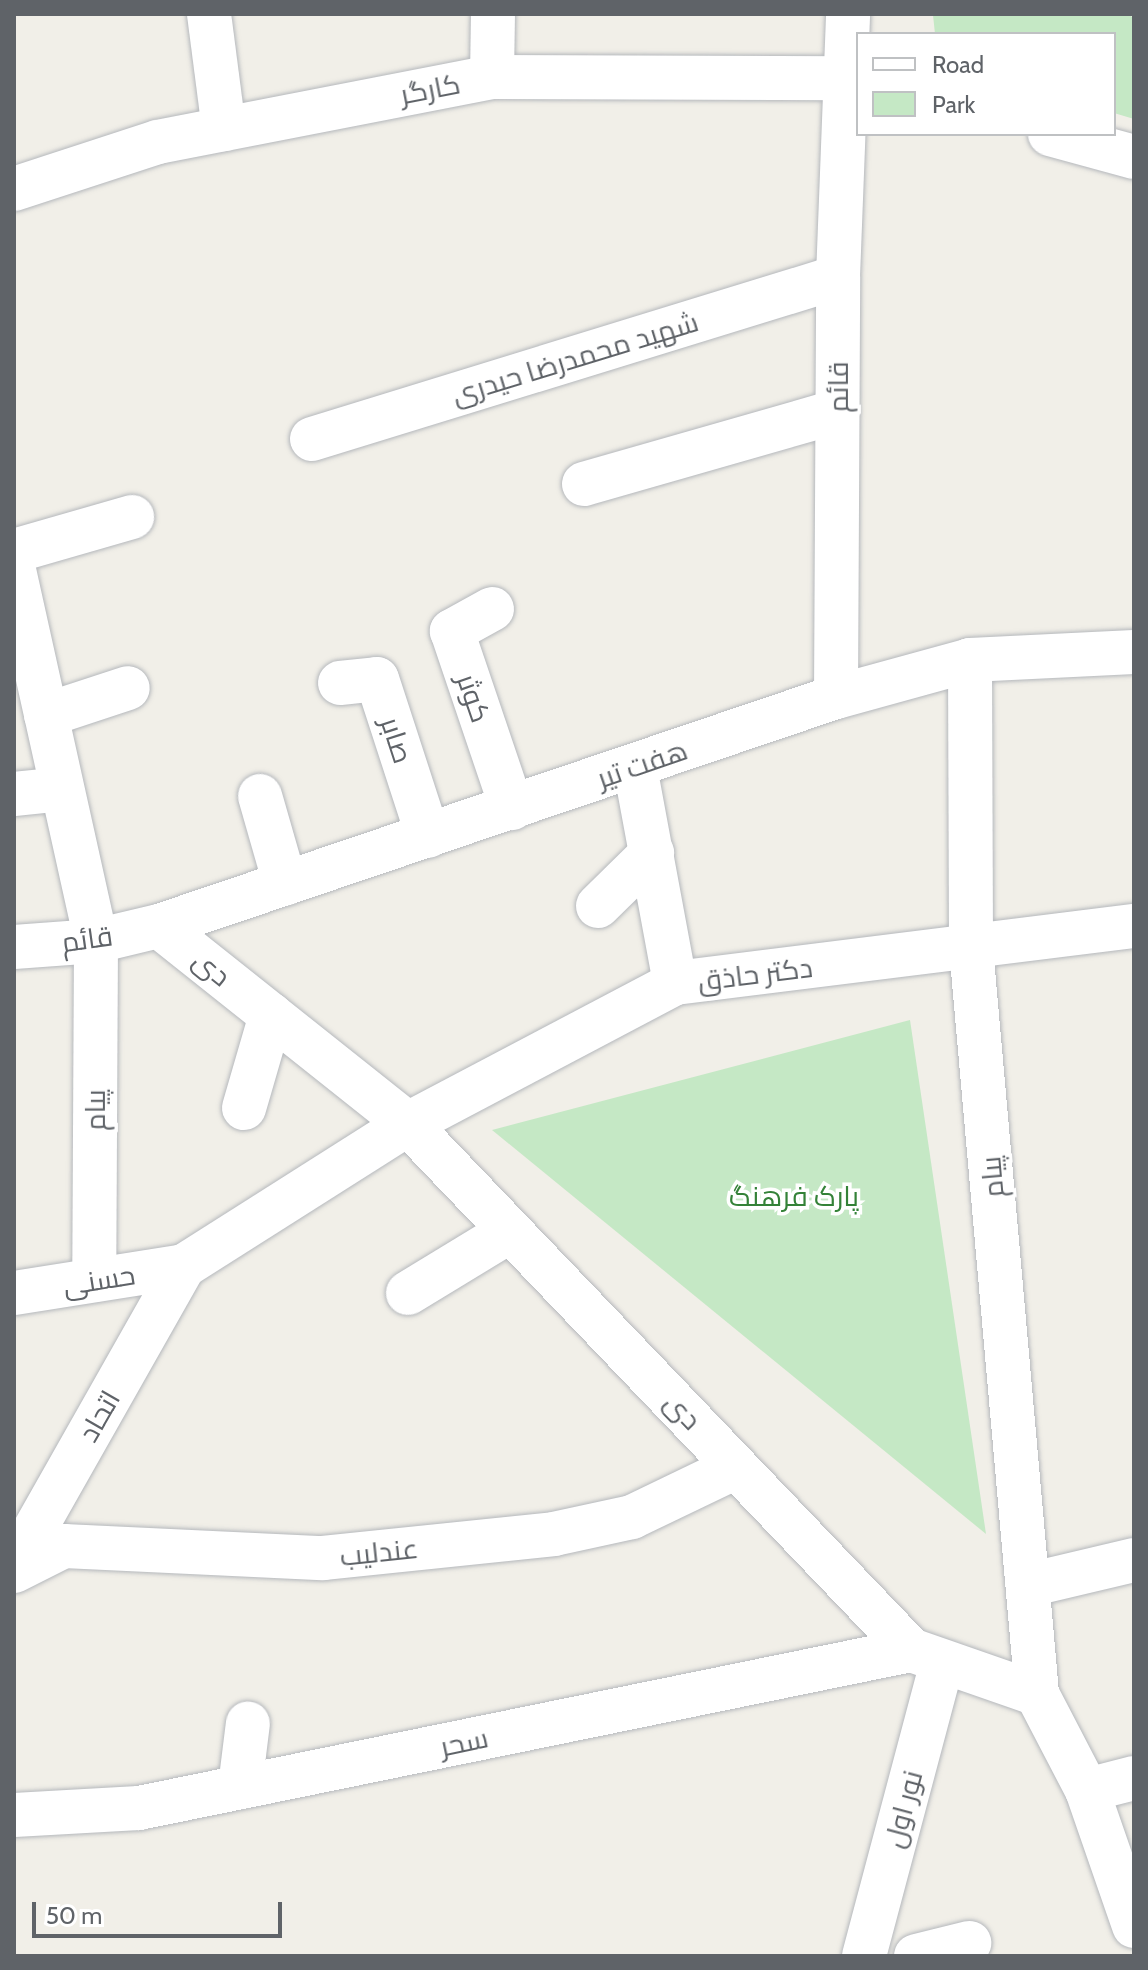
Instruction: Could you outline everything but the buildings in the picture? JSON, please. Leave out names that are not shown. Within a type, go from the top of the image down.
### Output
[{"type":"street","points":[[209,14],[224,129]]},
{"type":"street","points":[[492,77],[493,14]]},
{"type":"street","name":"قائم","points":[[836,697],[838,277],[853,80],[848,14]]},
{"type":"street","name":"کارگر","points":[[14,189],[158,142],[492,77],[853,80]]},
{"type":"street","points":[[1057,136],[1134,157]]},
{"type":"street","name":"شهید محمدرضا حیدری","points":[[312,439],[838,277]]},
{"type":"street","points":[[584,484],[838,411]]},
{"type":"street","points":[[15,575],[132,517]]},
{"type":"street","name":"پیام","points":[[15,575],[96,941],[94,1280]]},
{"type":"street","name":"کوثر","points":[[492,609],[452,631],[512,808]]},
{"type":"street","name":"هفت تیر","points":[[159,926],[836,697],[970,660],[1134,652]]},
{"type":"street","name":"پیام","points":[[970,660],[971,948],[1037,1694]]},
{"type":"street","name":"صابر","points":[[340,683],[377,679],[428,836]]},
{"type":"street","points":[[46,715],[128,688]]},
{"type":"street","points":[[635,767],[675,983]]},
{"type":"street","points":[[14,794],[62,789]]},
{"type":"street","points":[[260,796],[285,883]]},
{"type":"street","points":[[598,906],[652,853]]},
{"type":"street","name":"قائم","points":[[14,947],[96,941],[159,926]]},
{"type":"street","name":"دی","points":[[159,926],[408,1124],[736,1467],[926,1656],[1037,1694]]},
{"type":"street","name":"دکتر حاذق","points":[[184,1266],[408,1124],[675,983],[1134,926]]},
{"type":"street","points":[[244,1108],[271,1015]]},
{"type":"street","points":[[408,1293],[510,1231]]},
{"type":"street","name":"حسنی","points":[[14,1293],[184,1266]]},
{"type":"street","name":"اتحاد","points":[[14,1568],[184,1266]]},
{"type":"street","name":"عندلیب","points":[[14,1568],[64,1546],[323,1558],[554,1534],[632,1517],[736,1467]]},
{"type":"street","points":[[1028,1585],[1134,1560]]},
{"type":"street","name":"سحر","points":[[14,1815],[139,1808],[926,1656]]},
{"type":"street","name":"نور اول","points":[[864,1956],[926,1656]]},
{"type":"street","points":[[1037,1694],[1087,1790],[1134,1926]]},
{"type":"street","points":[[240,1787],[248,1723]]},
{"type":"street","points":[[1087,1790],[1134,1778]]},
{"type":"street","points":[[916,1956],[969,1943]]},
{"type":"green space","points":[[1127,14],[1134,18],[1134,119],[1116,114],[1116,32],[935,32],[933,15]]},
{"type":"green space","name":"پارک فرهنگ","points":[[910,1020],[986,1534],[492,1130]]}]
